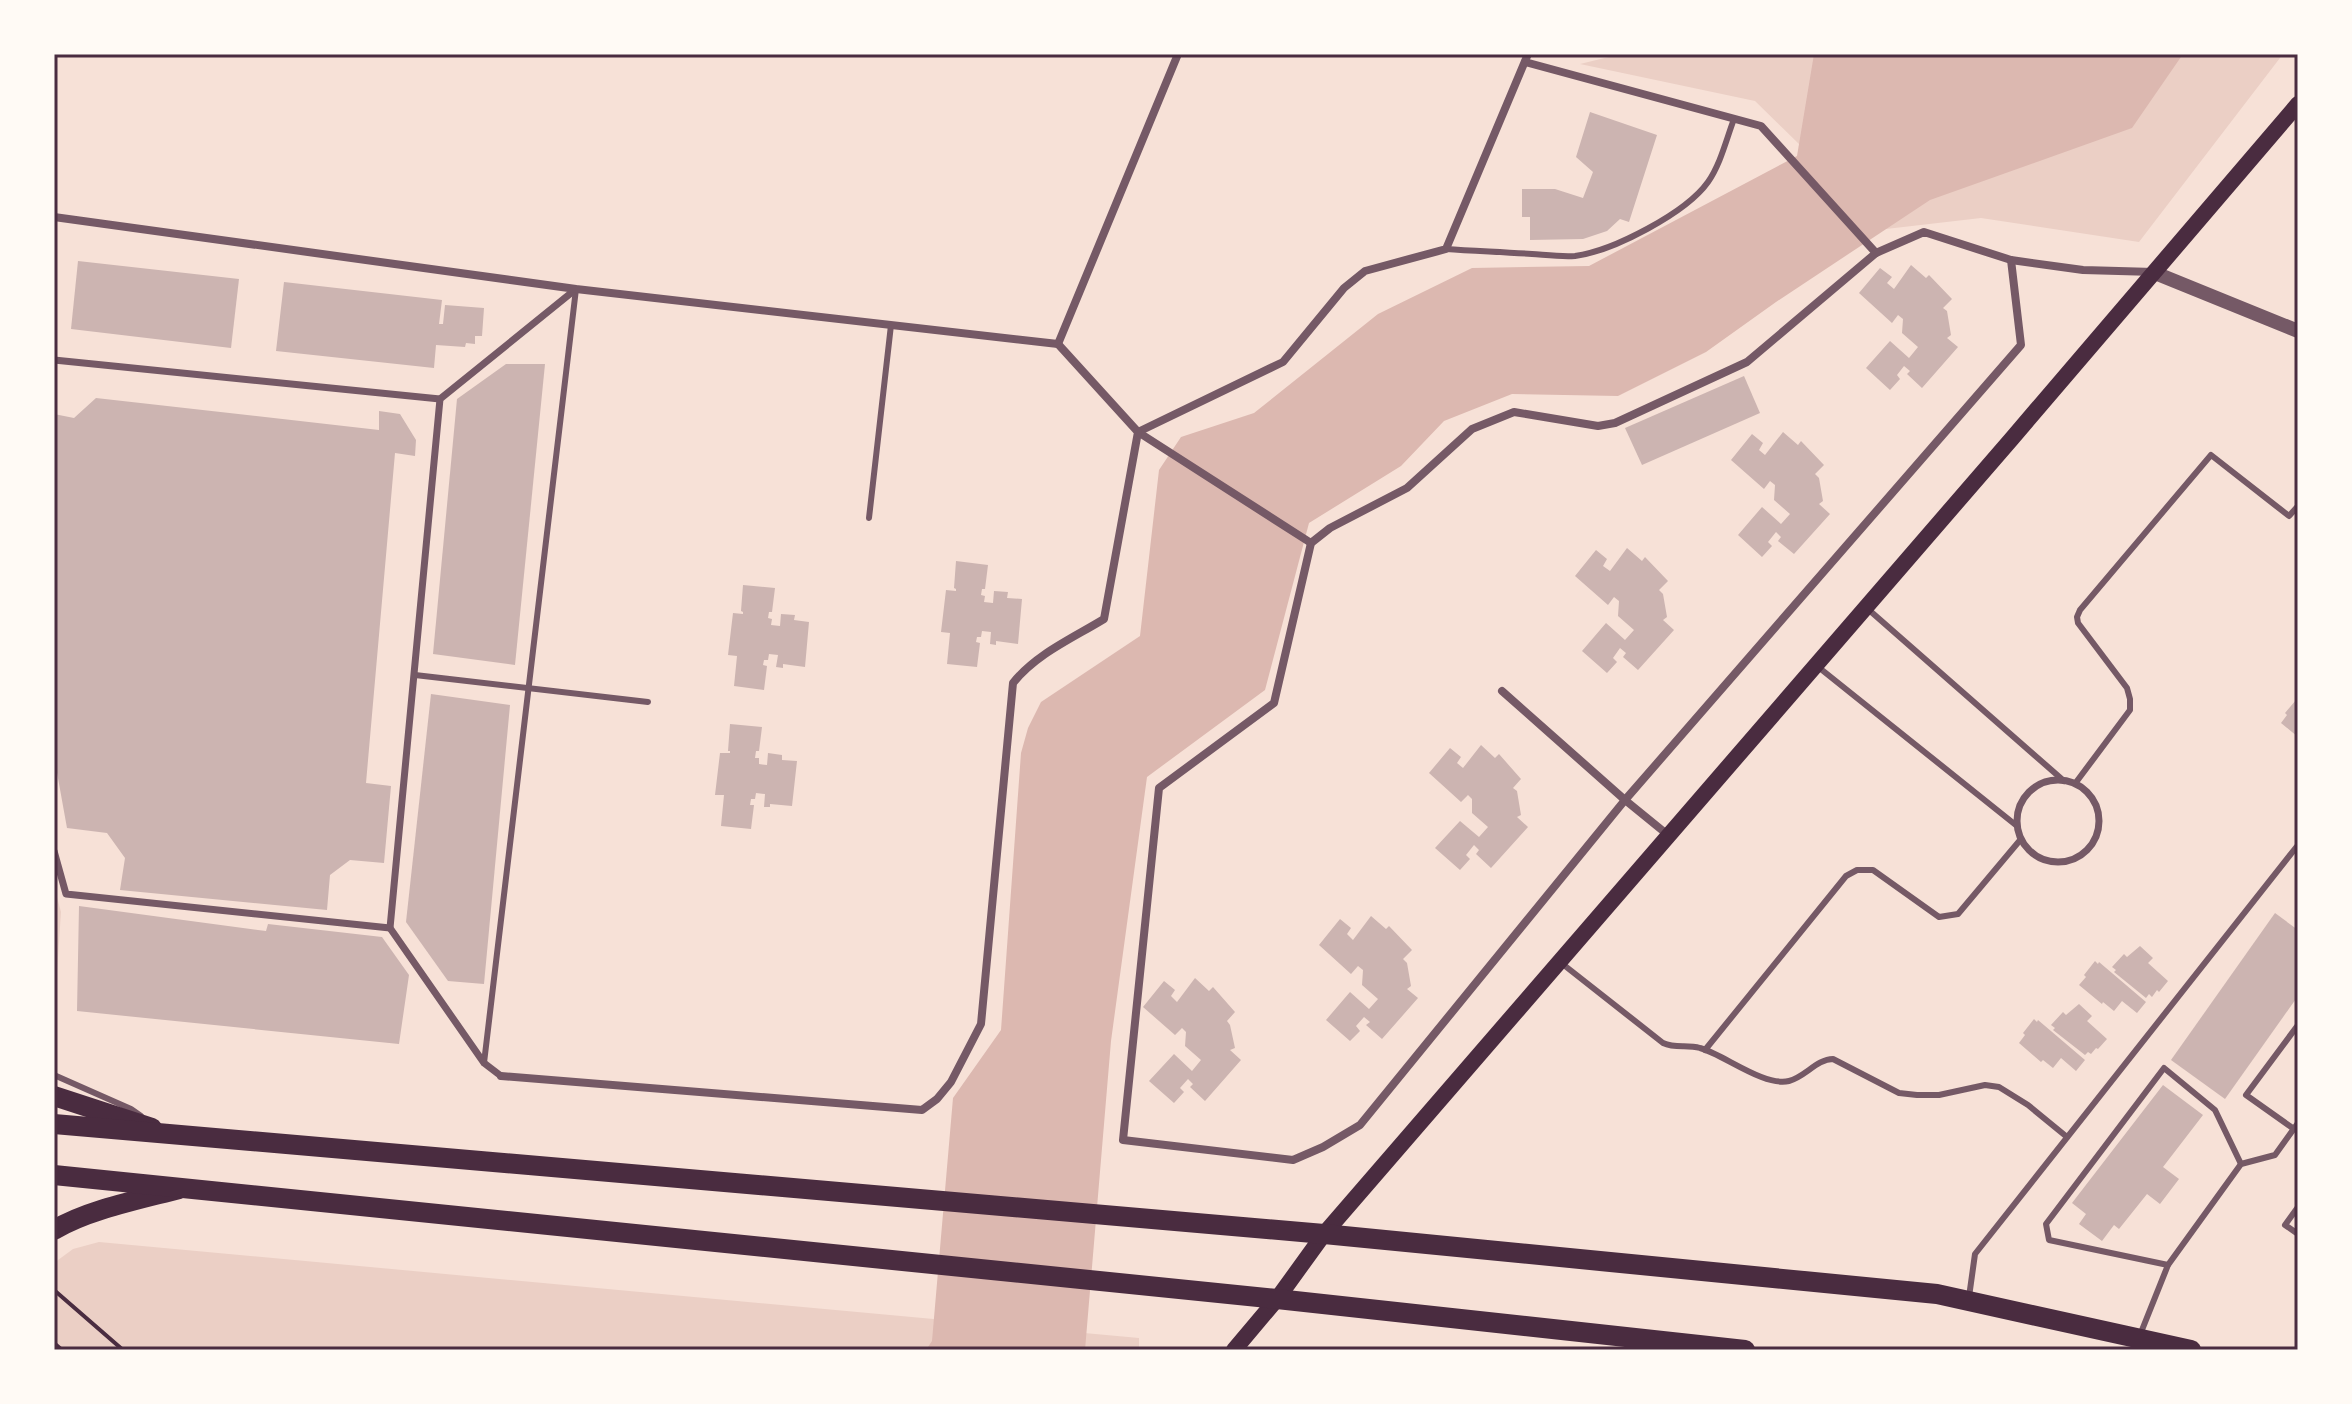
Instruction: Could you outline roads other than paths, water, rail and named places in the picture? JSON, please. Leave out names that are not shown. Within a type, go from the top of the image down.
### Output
[{"type":"main road","points":[[1234,1350],[1277,1299],[1324,1234],[1817,666],[2298,104]]},
{"type":"main road","points":[[54,1096],[167,1133]]},
{"type":"main road","points":[[54,1124],[1324,1234],[1937,1294],[2191,1350]]},
{"type":"main road","points":[[54,1175],[1277,1299],[1745,1350]]},
{"type":"main road","points":[[54,1230],[111,1208],[183,1188]]},
{"type":"street","points":[[1058,344],[1178,54]]},
{"type":"street","points":[[1138,432],[1283,362],[1344,288],[1365,271],[1446,249],[1527,58],[1761,126],[1876,253]]},
{"type":"street","points":[[54,217],[576,289],[1058,344],[1138,432],[1311,543]]},
{"type":"street","points":[[2011,260],[2021,345],[1625,800],[1360,1125],[1293,1160],[1123,1140],[1159,788],[1274,703],[1311,543],[1330,528],[1407,488],[1472,429],[1514,412],[1598,426],[1615,423],[1747,362],[1876,253],[1924,232],[2011,260],[2083,270],[2155,273],[2298,331]]},
{"type":"street","points":[[54,360],[440,399],[576,289]]},
{"type":"street","points":[[440,399],[390,928],[484,1063],[501,1076],[922,1110],[937,1099],[951,1082],[981,1024],[1013,683],[1036,660],[1104,619],[1138,432]]},
{"type":"street","points":[[1502,691],[1668,835]]},
{"type":"street","points":[[2064,781],[2083,788],[2093,798],[2100,825],[2089,850],[2065,862],[2052,862],[2028,850],[2017,826],[2018,812],[2031,790],[2043,783],[2064,781]]},
{"type":"street","points":[[54,851],[66,894],[390,928]]},
{"type":"lane","points":[[1446,249],[1576,256],[1607,247],[1677,211],[1706,184],[1715,170],[1734,119]]},
{"type":"lane","points":[[484,1063],[576,289]]},
{"type":"lane","points":[[869,518],[891,325]]},
{"type":"lane","points":[[2077,781],[2130,710],[2127,688],[2078,623],[2080,610],[2211,455],[2289,516],[2298,506]]},
{"type":"lane","points":[[1866,607],[2064,781]]},
{"type":"lane","points":[[1817,666],[2017,826]]},
{"type":"lane","points":[[415,675],[648,702]]},
{"type":"lane","points":[[1705,1050],[1846,876],[1857,870],[1873,870],[1939,917],[1952,916],[1958,914],[2021,839]]},
{"type":"lane","points":[[1968,1301],[1975,1254],[2298,845]]},
{"type":"lane","points":[[1560,962],[1672,1047],[1699,1047],[1741,1069],[1780,1081],[1789,1081],[1827,1059],[1833,1059],[1899,1093],[1939,1095],[1985,1085],[1999,1087],[2028,1105],[2067,1137]]},
{"type":"lane","points":[[2139,1339],[2168,1265],[2241,1164],[2275,1155],[2296,1126],[2246,1095],[2298,1025]]},
{"type":"lane","points":[[2168,1265],[2049,1240],[2046,1224],[2164,1068],[2215,1110],[2241,1164]]},
{"type":"lane","points":[[54,1075],[131,1109],[167,1133]]},
{"type":"lane","points":[[2298,1207],[2285,1225],[2298,1234]]}]
